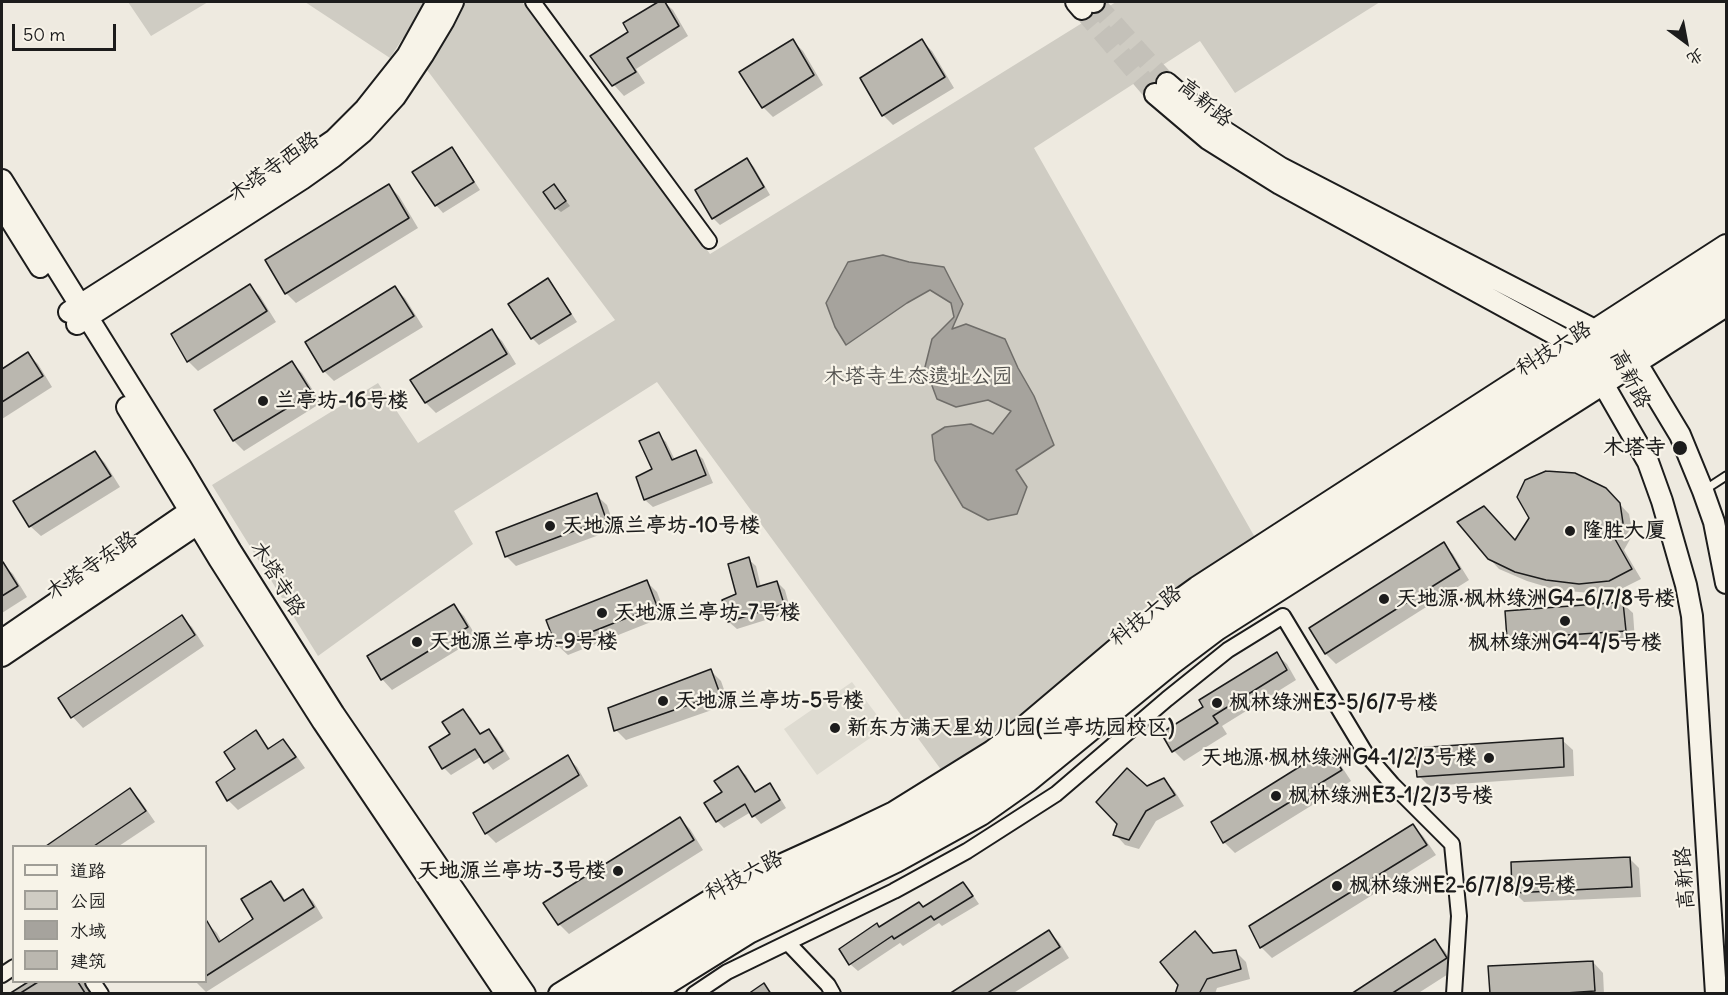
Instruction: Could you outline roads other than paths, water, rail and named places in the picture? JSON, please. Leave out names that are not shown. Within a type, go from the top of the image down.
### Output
[{"type":"main road","name":"木塔寺西路","points":[[78,315],[334,140],[365,109],[407,56],[437,2]]},
{"type":"main road","name":"木塔寺西路","points":[[78,315],[302,179],[363,132],[394,98],[423,55],[453,2]]},
{"type":"main road","name":"高新路","points":[[1716,993],[1720,942],[1692,616],[1686,585],[1662,501],[1648,462],[1596,369],[1573,344],[1280,184],[1208,139],[1161,88],[1281,168],[1595,330],[1626,350],[1680,435],[1714,522],[1726,583]]},
{"type":"main road","name":"木塔寺路","points":[[2,180],[78,315],[200,513],[231,551],[334,714],[525,993]]},
{"type":"main road","name":"木塔寺路","points":[[2,206],[78,315]]},
{"type":"main road","points":[[559,993],[715,897],[894,812],[992,751],[1143,626],[1197,587],[1726,245]]},
{"type":"main road","name":"科技六路","points":[[1626,350],[1726,267]]},
{"type":"main road","name":"科技六路","points":[[619,993],[707,938],[763,907],[872,858],[950,814],[1017,771],[1183,634],[1278,570],[1626,350],[1726,284]]},
{"type":"main road","points":[[651,993],[748,933],[896,862],[981,815],[1029,781],[1217,630],[1596,369],[1626,350],[1726,306]]},
{"type":"main road","name":"科技六路","points":[[591,993],[737,905],[856,849],[940,803],[1013,756],[1162,632],[1238,577],[1596,369]]},
{"type":"main road","name":"木塔寺路","points":[[200,513],[219,559],[323,722],[506,993]]},
{"type":"main road","name":"木塔寺东路","points":[[2,640],[200,513]]},
{"type":"main road","name":"木塔寺东路","points":[[2,656],[200,513]]},
{"type":"street","points":[[533,2],[709,241]]},
{"type":"street","points":[[694,993],[727,972],[894,891],[967,851],[1056,794],[1228,650],[1282,616],[1366,754],[1392,784],[1452,844],[1460,916],[1454,993]]},
{"type":"street","points":[[788,944],[833,993]]},
{"type":"lane","points":[[1703,491],[1726,476]]},
{"type":"water","points":[[883,255],[909,262],[944,267],[963,304],[952,329],[966,324],[1005,339],[1034,396],[1054,445],[1016,470],[1027,487],[1017,514],[988,520],[963,507],[935,460],[932,435],[945,427],[971,424],[993,434],[1011,411],[988,400],[956,407],[937,399],[925,367],[932,339],[954,317],[951,303],[930,290],[846,345],[835,327],[826,303],[848,262]]},
{"type":"tunnel","points":[[1094,2],[1167,83]]},
{"type":"tunnel","points":[[1082,9],[1155,94]]},
{"type":"place","name":"兰亭坊-16号楼","points":[[263,401]]},
{"type":"place","name":"木塔寺","points":[[1680,448]]},
{"type":"place","name":"天地源兰亭坊-10号楼","points":[[550,526]]},
{"type":"place","name":"隆胜大厦","points":[[1570,531]]},
{"type":"place","name":"天地源·枫林绿洲G4-6/7/8号楼","points":[[1384,599]]},
{"type":"place","name":"天地源兰亭坊-7号楼","points":[[602,613]]},
{"type":"place","name":"枫林绿洲G4-4/5号楼","points":[[1565,621]]},
{"type":"place","name":"天地源兰亭坊-9号楼","points":[[417,642]]},
{"type":"place","name":"天地源兰亭坊-5号楼","points":[[663,701]]},
{"type":"place","name":"枫林绿洲E3-5/6/7号楼","points":[[1217,703]]},
{"type":"place","name":"新东方满天星幼儿园(兰亭坊园校区)","points":[[835,728]]},
{"type":"place","name":"天地源·枫林绿洲G4-1/2/3号楼","points":[[1489,758]]},
{"type":"place","name":"枫林绿洲E3-1/2/3号楼","points":[[1276,796]]},
{"type":"place","name":"天地源兰亭坊-3号楼","points":[[618,871]]},
{"type":"place","name":"枫林绿洲E2-6/7/8/9号楼","points":[[1337,886]]},
{"type":"park label","name":"木塔寺生态遗址公园","points":[[918,377]]}]
